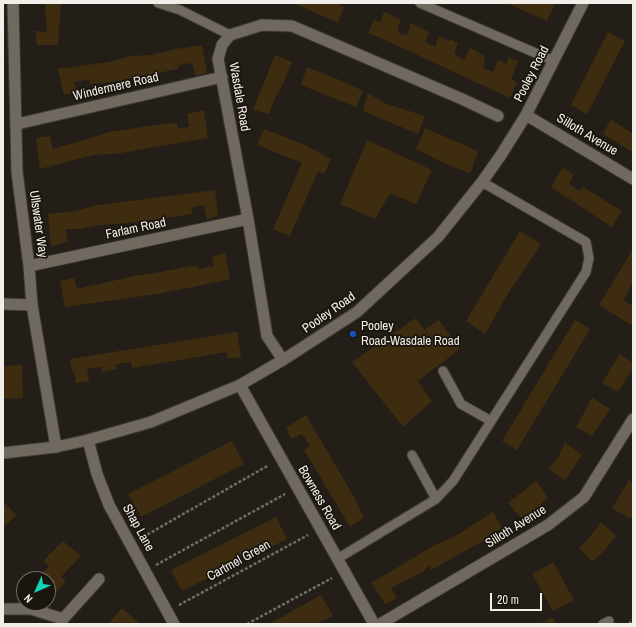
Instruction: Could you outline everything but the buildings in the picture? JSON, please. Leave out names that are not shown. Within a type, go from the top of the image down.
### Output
[{"type":"street","name":"Ullswater Way","points":[[13,3],[17,172],[29,266],[32,304],[56,447]]},
{"type":"street","name":"Pooley Road","points":[[3,453],[56,447],[88,440],[151,422],[240,385],[283,360],[358,312],[438,237],[482,182],[526,115],[583,3]]},
{"type":"street","points":[[230,35],[262,25],[292,26],[462,98],[498,116]]},
{"type":"street","name":"Wasdale Road","points":[[230,35],[222,44],[218,59],[248,220],[267,336],[283,360]]},
{"type":"street","name":"Windermere Road","points":[[17,124],[222,77]]},
{"type":"street","name":"Silloth Avenue","points":[[526,115],[633,179]]},
{"type":"street","name":"Farlam Road","points":[[29,266],[248,220]]},
{"type":"street","points":[[3,304],[32,304]]},
{"type":"street","name":"Bowness Road","points":[[240,385],[374,624]]},
{"type":"street","name":"Silloth Avenue","points":[[380,624],[548,525],[584,497],[633,419]]},
{"type":"street","name":"Shap Lane","points":[[88,440],[97,474],[109,505],[174,624]]},
{"type":"street","points":[[3,609],[31,609],[63,620],[99,579]]},
{"type":"lane","points":[[158,3],[180,10],[230,35]]},
{"type":"lane","points":[[420,3],[554,61]]},
{"type":"lane","points":[[337,558],[436,499],[453,481],[586,272],[589,258],[586,242],[482,182]]},
{"type":"lane","points":[[443,371],[461,404],[491,421]]},
{"type":"lane","points":[[412,456],[436,499]]},
{"type":"path","points":[[130,544],[280,458]]},
{"type":"path","points":[[146,572],[297,487]]},
{"type":"path","name":"Cartmel Green","points":[[168,611],[320,528]]},
{"type":"path","points":[[247,624],[344,571]]},
{"type":"path","points":[[629,624],[633,619]]},
{"type":"place","name":"Pooley Road-Wasdale Road","points":[[353,334]]}]
